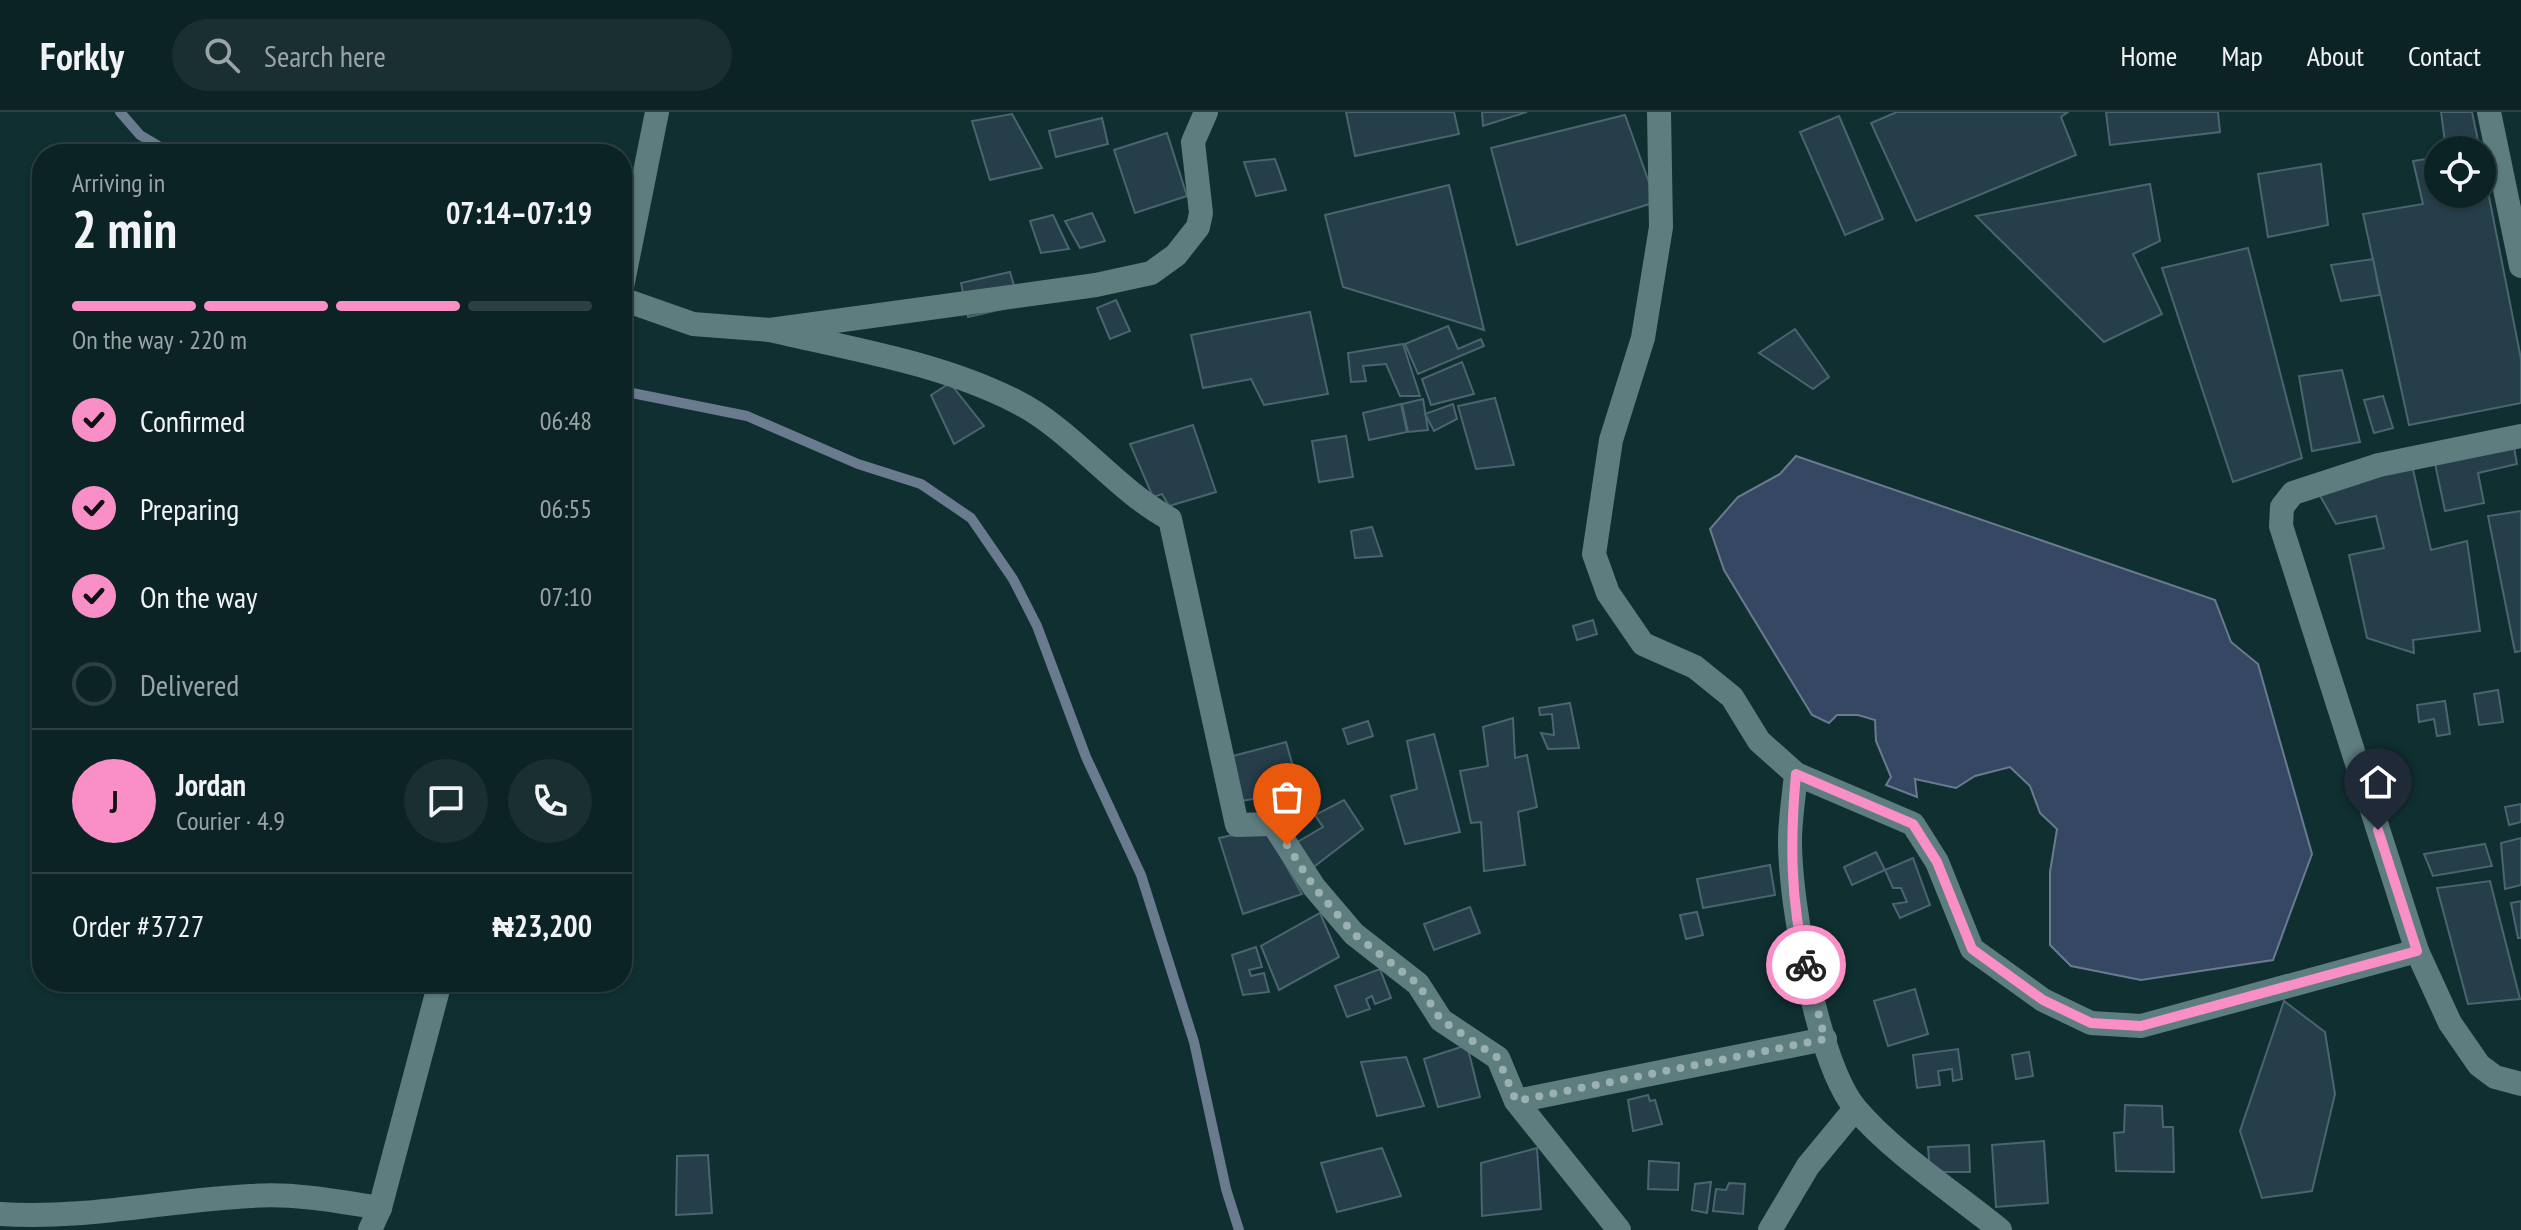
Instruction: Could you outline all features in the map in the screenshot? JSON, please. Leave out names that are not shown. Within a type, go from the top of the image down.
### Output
[{"type":"street","points":[[632,237],[657,112]]},
{"type":"street","points":[[770,330],[1096,285],[1151,273],[1176,255],[1198,227],[1201,213],[1193,142],[1206,112]]},
{"type":"street","points":[[1659,112],[1661,227],[1643,338],[1611,440],[1594,554],[1608,593],[1643,644],[1695,667],[1732,697],[1759,741],[1796,774],[1913,824],[1937,862],[1972,949],[2043,1000],[2091,1023],[2141,1026],[2417,951]]},
{"type":"street","points":[[2489,112],[2521,266]]},
{"type":"street","points":[[632,303],[693,324],[770,330],[960,379],[1016,401],[1044,420],[1145,506],[1170,519],[1237,825],[1273,824],[1314,887],[1354,934],[1418,984],[1441,1020],[1498,1058],[1516,1101],[1619,1230]]},
{"type":"street","points":[[2521,436],[2379,465],[2293,493],[2282,507],[2281,526],[2417,951],[2450,1023],[2479,1065],[2495,1077],[2521,1084]]},
{"type":"street","points":[[1796,774],[1790,838],[1792,885],[1801,943],[1830,1062],[1855,1109],[1953,1194],[2000,1230]]},
{"type":"street","points":[[0,1214],[72,1213],[253,1196],[303,1196],[375,1219],[437,992]]},
{"type":"street","points":[[1516,1101],[1825,1039]]},
{"type":"street","points":[[1770,1230],[1808,1166],[1855,1109]]},
{"type":"water","points":[[1796,456],[2215,600],[2231,642],[2258,664],[2312,854],[2273,960],[2141,980],[2071,966],[2050,945],[2050,872],[2057,829],[2040,813],[2030,786],[2010,767],[1975,776],[1956,788],[1915,779],[1917,797],[1886,785],[1891,777],[1876,741],[1875,720],[1858,715],[1837,715],[1829,723],[1812,715],[1724,570],[1710,529],[1738,497],[1780,474]]},
{"type":"building","points":[[1346,112],[1454,112],[1459,134],[1355,156]]},
{"type":"building","points":[[1482,112],[1527,112],[1483,126]]},
{"type":"building","points":[[1897,112],[2068,112],[2061,117],[2076,155],[1916,221],[1871,123]]},
{"type":"building","points":[[2106,112],[2218,112],[2220,132],[2110,145]]},
{"type":"building","points":[[2441,112],[2472,112],[2477,136],[2444,136]]},
{"type":"building","points":[[1012,114],[1042,168],[990,180],[972,121]]},
{"type":"building","points":[[1625,115],[1656,202],[1517,245],[1491,148]]},
{"type":"building","points":[[1839,116],[1883,219],[1845,235],[1800,132]]},
{"type":"building","points":[[1102,118],[1108,144],[1056,157],[1049,131]]},
{"type":"building","points":[[1167,133],[1187,196],[1135,213],[1114,150]]},
{"type":"building","points":[[1275,159],[1286,190],[1256,196],[1244,162]]},
{"type":"building","points":[[2424,159],[2424,208],[2491,208],[2521,359],[2521,403],[2409,425],[2363,214],[2423,204],[2413,161]]},
{"type":"building","points":[[2321,164],[2328,225],[2268,237],[2258,174]]},
{"type":"building","points":[[2150,184],[2160,241],[2133,254],[2162,314],[2104,342],[1976,216]]},
{"type":"building","points":[[1449,185],[1484,330],[1343,287],[1325,215]]},
{"type":"building","points":[[1092,213],[1105,241],[1080,248],[1065,221]]},
{"type":"building","points":[[1053,215],[1069,249],[1041,253],[1030,221]]},
{"type":"building","points":[[2248,248],[2302,458],[2233,482],[2162,268]]},
{"type":"building","points":[[2373,259],[2380,295],[2341,301],[2331,265]]},
{"type":"building","points":[[1010,272],[1020,305],[968,317],[961,283]]},
{"type":"building","points":[[1116,300],[1130,331],[1110,339],[1097,308]]},
{"type":"building","points":[[1310,312],[1328,394],[1264,405],[1251,379],[1203,388],[1191,335]]},
{"type":"building","points":[[1448,326],[1458,349],[1481,339],[1484,346],[1418,374],[1405,344]]},
{"type":"building","points":[[1795,329],[1829,377],[1813,389],[1759,353]]},
{"type":"building","points":[[1403,344],[1420,396],[1400,396],[1386,364],[1363,366],[1366,381],[1351,382],[1348,353]]},
{"type":"building","points":[[1462,362],[1474,394],[1431,405],[1422,379]]},
{"type":"building","points":[[2342,370],[2360,442],[2312,451],[2299,376]]},
{"type":"building","points":[[950,383],[984,426],[954,444],[931,395]]},
{"type":"building","points":[[2383,396],[2393,428],[2374,433],[2364,400]]},
{"type":"building","points":[[1495,398],[1514,465],[1476,469],[1458,406]]},
{"type":"building","points":[[1423,399],[1428,430],[1408,432],[1402,404]]},
{"type":"building","points":[[1401,404],[1407,432],[1369,440],[1363,413]]},
{"type":"building","points":[[1453,404],[1457,419],[1434,431],[1425,414]]},
{"type":"building","points":[[1193,425],[1216,492],[1169,506],[1162,494],[1153,497],[1130,444]]},
{"type":"building","points":[[1346,436],[1353,477],[1319,482],[1312,441]]},
{"type":"building","points":[[2513,442],[2517,464],[2478,473],[2484,503],[2445,511],[2434,459]]},
{"type":"building","points":[[2412,465],[2431,550],[2467,541],[2480,631],[2413,640],[2414,653],[2367,638],[2349,555],[2384,548],[2376,516],[2336,524],[2319,494]]},
{"type":"building","points":[[2521,511],[2521,651],[2515,652],[2488,516]]},
{"type":"building","points":[[1372,527],[1382,556],[1355,558],[1351,531]]},
{"type":"building","points":[[1593,620],[1597,634],[1577,640],[1573,626]]},
{"type":"building","points":[[2498,690],[2503,722],[2479,725],[2474,694]]},
{"type":"building","points":[[2445,701],[2450,734],[2437,736],[2434,719],[2419,722],[2417,705]]},
{"type":"building","points":[[1570,703],[1579,748],[1548,749],[1541,733],[1554,735],[1552,714],[1540,715],[1539,708]]},
{"type":"building","points":[[1513,718],[1515,758],[1527,755],[1537,807],[1518,812],[1525,865],[1484,871],[1481,822],[1471,823],[1460,771],[1488,766],[1483,727]]},
{"type":"building","points":[[1368,721],[1373,736],[1348,744],[1343,729]]},
{"type":"building","points":[[1434,734],[1460,832],[1405,844],[1391,796],[1417,789],[1407,741]]},
{"type":"building","points":[[1286,742],[1300,791],[1241,801],[1229,757]]},
{"type":"building","points":[[1344,800],[1363,829],[1311,869],[1294,844],[1323,827],[1315,815]]},
{"type":"building","points":[[2521,804],[2521,822],[2509,825],[2505,807]]},
{"type":"building","points":[[1265,828],[1302,894],[1243,914],[1219,838]]},
{"type":"building","points":[[2521,838],[2521,885],[2505,889],[2501,843]]},
{"type":"building","points":[[2485,844],[2492,866],[2433,876],[2424,854]]},
{"type":"building","points":[[1876,852],[1885,870],[1852,885],[1844,867]]},
{"type":"building","points":[[1913,858],[1930,905],[1900,918],[1893,904],[1907,902],[1901,888],[1893,888],[1885,870]]},
{"type":"building","points":[[1770,865],[1775,895],[1703,908],[1697,879]]},
{"type":"building","points":[[2490,881],[2520,999],[2468,1004],[2437,888]]},
{"type":"building","points":[[2521,901],[2521,938],[2518,938],[2511,903]]},
{"type":"building","points":[[1470,907],[1480,933],[1434,950],[1424,924]]},
{"type":"building","points":[[1697,912],[1703,935],[1686,939],[1680,915]]},
{"type":"building","points":[[1320,913],[1339,957],[1279,990],[1261,946]]},
{"type":"building","points":[[1256,947],[1262,967],[1249,970],[1251,976],[1264,973],[1269,992],[1243,995],[1232,955]]},
{"type":"building","points":[[1380,969],[1391,998],[1375,1004],[1372,996],[1366,999],[1370,1009],[1347,1017],[1335,986]]},
{"type":"building","points":[[1915,989],[1928,1034],[1888,1046],[1874,1001]]},
{"type":"building","points":[[2284,1001],[2325,1032],[2335,1094],[2312,1191],[2262,1198],[2240,1131]]},
{"type":"building","points":[[1467,1045],[1480,1097],[1438,1107],[1424,1059]]},
{"type":"building","points":[[1958,1049],[1962,1079],[1953,1081],[1952,1069],[1938,1071],[1940,1085],[1917,1088],[1913,1055]]},
{"type":"building","points":[[2029,1052],[2033,1076],[2016,1079],[2012,1055]]},
{"type":"building","points":[[1406,1057],[1424,1106],[1377,1116],[1361,1062]]},
{"type":"building","points":[[1648,1095],[1650,1101],[1655,1100],[1662,1124],[1633,1131],[1628,1100]]},
{"type":"building","points":[[2125,1105],[2162,1106],[2163,1127],[2173,1127],[2174,1172],[2116,1171],[2114,1133],[2124,1132]]},
{"type":"building","points":[[2044,1141],[2048,1203],[1996,1207],[1992,1145]]},
{"type":"building","points":[[1969,1145],[1970,1172],[1930,1172],[1928,1147]]},
{"type":"building","points":[[1382,1148],[1401,1196],[1337,1212],[1321,1163]]},
{"type":"building","points":[[1537,1148],[1541,1209],[1482,1216],[1481,1163]]},
{"type":"building","points":[[708,1155],[712,1213],[676,1215],[677,1156]]},
{"type":"building","points":[[1649,1161],[1679,1163],[1678,1190],[1648,1189]]},
{"type":"building","points":[[1711,1182],[1707,1213],[1692,1210],[1695,1184]]},
{"type":"building","points":[[1729,1183],[1745,1184],[1743,1214],[1713,1211],[1716,1189],[1726,1190]]},
{"type":"waterway","points":[[120,112],[140,135],[155,144]]},
{"type":"waterway","points":[[632,393],[747,416],[858,464],[921,484],[971,518],[1013,579],[1037,626],[1086,757],[1141,875],[1194,1042],[1226,1189],[1239,1230]]},
{"type":"way so far","points":[[1287,845],[1314,887],[1354,934],[1418,984],[1441,1020],[1498,1058],[1516,1101],[1825,1039],[1806,965]]},
{"type":"route","points":[[1806,965],[1792,885],[1790,838],[1796,774],[1913,824],[1937,862],[1972,949],[2043,1000],[2091,1023],[2141,1026],[2417,951],[2378,830]]}]
